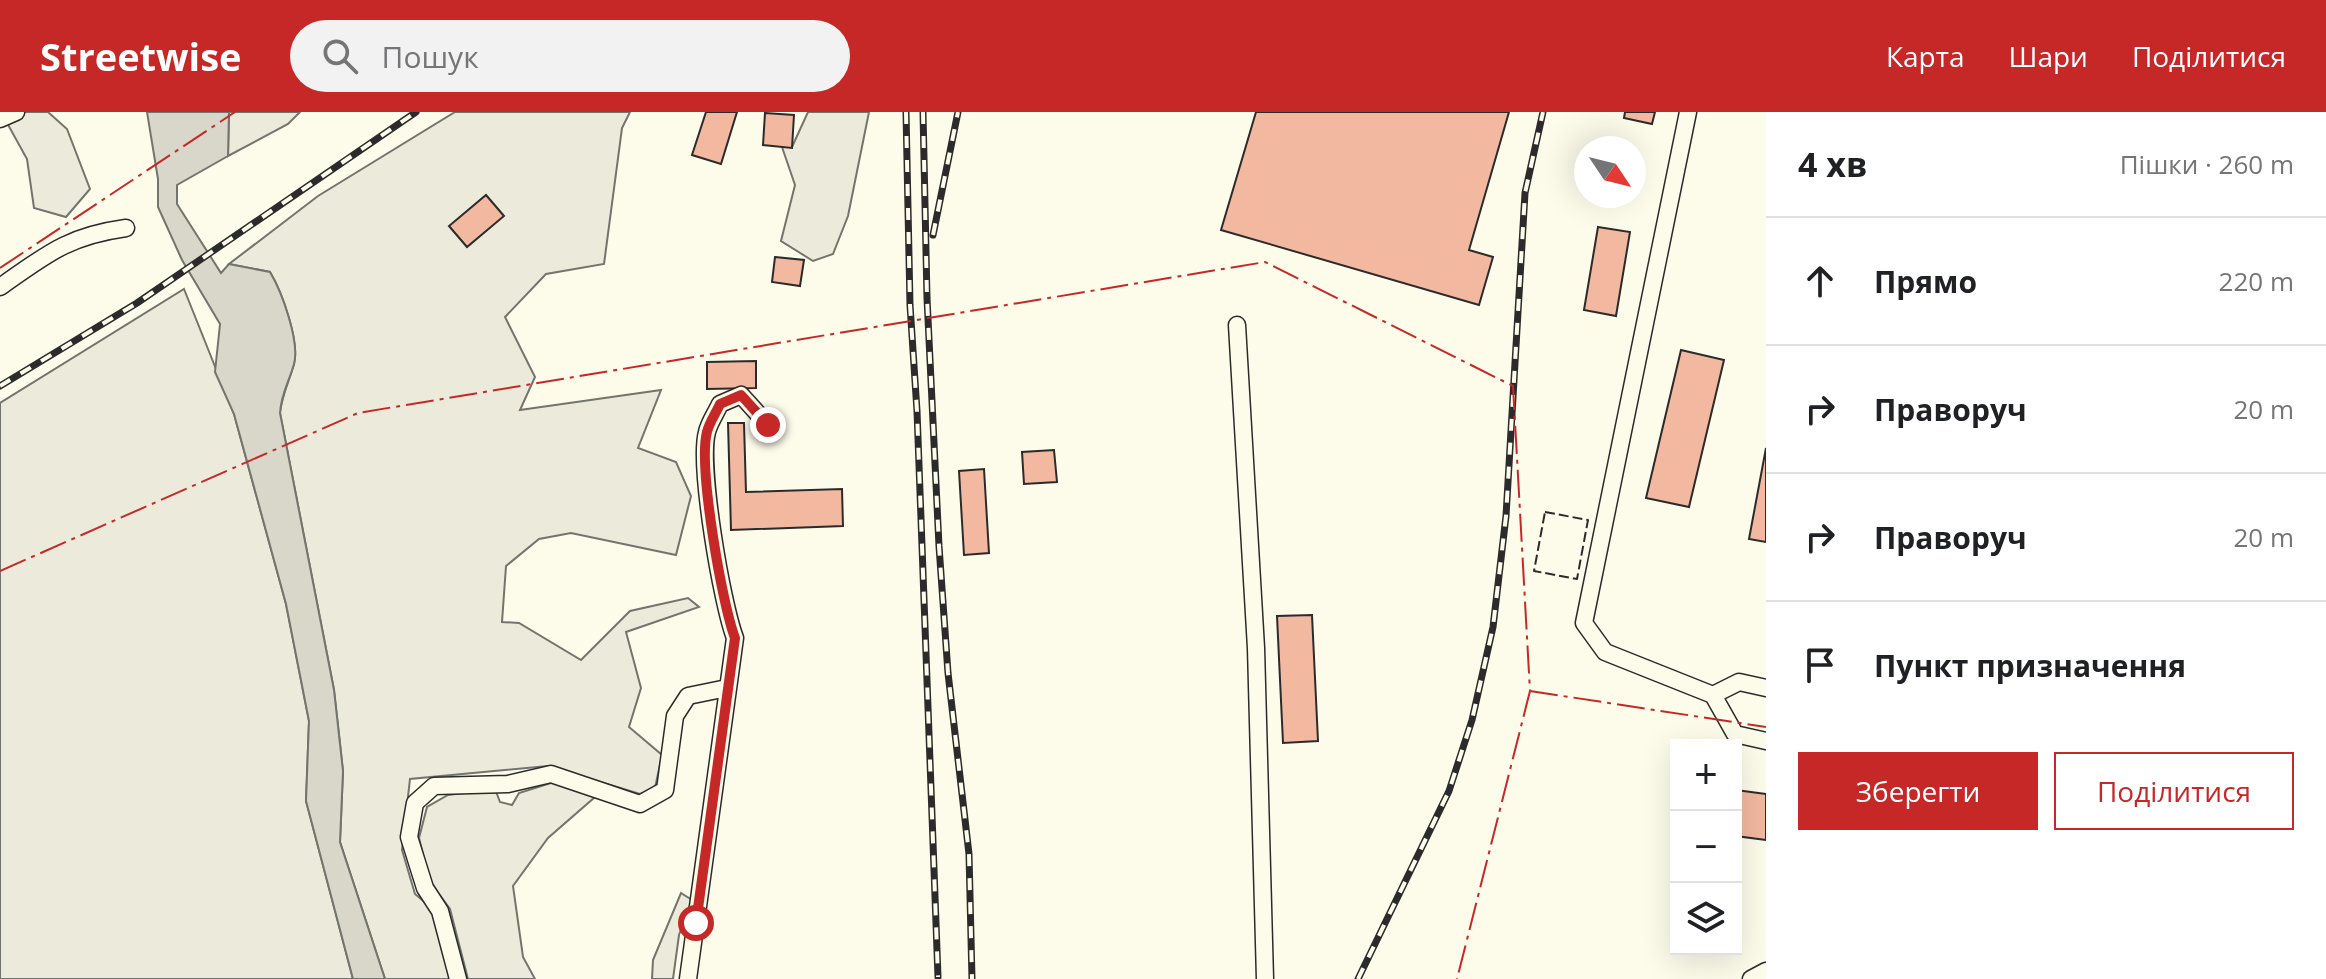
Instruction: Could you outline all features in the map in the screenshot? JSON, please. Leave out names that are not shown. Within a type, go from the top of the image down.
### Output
[{"type":"street","points":[[0,119],[16,112]]},
{"type":"street","points":[[1688,112],[1584,623],[1605,652],[1713,695],[1735,734],[1766,741]]},
{"type":"street","points":[[0,287],[47,254],[86,234],[126,228]]},
{"type":"street","points":[[1237,325],[1256,648],[1265,979]]},
{"type":"street","points":[[688,979],[735,638],[726,613],[708,493],[706,433],[720,404],[741,395],[768,425]]},
{"type":"street","points":[[1713,695],[1739,682],[1766,688]]},
{"type":"street","points":[[458,979],[440,911],[425,888],[409,837],[415,803],[434,786],[508,784],[551,774],[640,804],[665,790],[675,716],[688,696],[727,688]]},
{"type":"street","points":[[1751,979],[1766,971]]},
{"type":"shaded area","points":[[1,112],[48,112],[67,129],[90,189],[66,217],[34,208],[27,159]]},
{"type":"shaded area","points":[[147,112],[229,112],[228,156],[177,185],[177,204],[221,273],[229,264],[270,272],[289,317],[295,355],[280,413],[334,690],[343,771],[340,842],[385,979],[353,979],[306,801],[309,721],[286,604],[234,414],[215,372],[220,324],[182,260],[158,207],[158,179]]},
{"type":"shaded area","points":[[229,112],[300,112],[288,124],[228,156]]},
{"type":"shaded area","points":[[455,112],[630,112],[622,128],[604,264],[546,274],[505,317],[535,377],[520,410],[661,390],[638,448],[676,462],[691,496],[676,555],[571,533],[539,539],[506,566],[502,622],[519,623],[581,660],[630,611],[688,598],[699,607],[626,632],[641,688],[629,727],[662,755],[655,788],[640,794],[548,766],[410,779],[402,850],[415,894],[433,909],[452,979],[385,979],[340,842],[343,771],[334,690],[280,413],[294,364],[292,330],[270,272],[229,264],[318,196]]},
{"type":"shaded area","points":[[808,112],[869,112],[848,216],[833,254],[813,261],[781,241],[795,185],[782,147],[792,147]]},
{"type":"shaded area","points":[[184,289],[234,414],[286,604],[309,721],[306,801],[353,979],[0,979],[0,403]]},
{"type":"shaded area","points":[[554,782],[595,797],[548,838],[513,886],[523,957],[535,979],[468,979],[450,909],[430,882],[419,838],[427,807],[448,795],[495,789],[500,802],[512,805],[519,793]]},
{"type":"shaded area","points":[[681,893],[692,900],[679,935],[673,979],[652,979],[653,960]]},
{"type":"building","points":[[706,112],[737,112],[721,164],[692,155]]},
{"type":"building","points":[[1256,112],[1509,112],[1469,250],[1493,257],[1479,305],[1221,230]]},
{"type":"building","points":[[1625,112],[1655,112],[1652,124],[1624,118]]},
{"type":"building","points":[[765,113],[794,115],[792,148],[763,145]]},
{"type":"building","points":[[486,195],[504,216],[467,247],[449,226]]},
{"type":"building","points":[[1598,227],[1630,232],[1616,316],[1584,310]]},
{"type":"building","points":[[775,257],[804,260],[800,286],[772,282]]},
{"type":"building","points":[[1681,350],[1724,360],[1689,507],[1646,498]]},
{"type":"building","points":[[756,361],[756,388],[707,389],[707,362]]},
{"type":"building","points":[[728,423],[744,423],[746,492],[842,489],[843,526],[731,530]]},
{"type":"building","points":[[1766,448],[1766,542],[1749,539]]},
{"type":"building","points":[[1054,450],[1057,482],[1024,484],[1022,452]]},
{"type":"building","points":[[984,469],[989,553],[964,555],[959,471]]},
{"type":"building","points":[[1312,615],[1318,741],[1283,743],[1277,616]]},
{"type":"building","points":[[1742,791],[1766,794],[1766,840],[1742,837]]},
{"type":"railway","points":[[0,386],[137,303],[416,112]]},
{"type":"railway","points":[[906,112],[910,305],[917,411],[938,977]]},
{"type":"railway","points":[[923,112],[927,298],[939,546],[948,673],[969,854],[972,979]]},
{"type":"railway","points":[[933,235],[958,112]]},
{"type":"railway","points":[[1358,979],[1449,791],[1472,720],[1493,627],[1506,516],[1525,193],[1543,112]]},
{"type":"fence","points":[[1545,512],[1588,520],[1577,579],[1534,571],[1545,512]]},
{"type":"power","points":[[0,268],[235,112]]},
{"type":"power","points":[[0,571],[358,413],[1265,262],[1513,386],[1530,691],[1457,979]]},
{"type":"power","points":[[1530,691],[1766,727]]},
{"type":"route","points":[[696,923],[735,638],[726,613],[708,493],[706,433],[720,404],[741,395],[768,425]]}]
